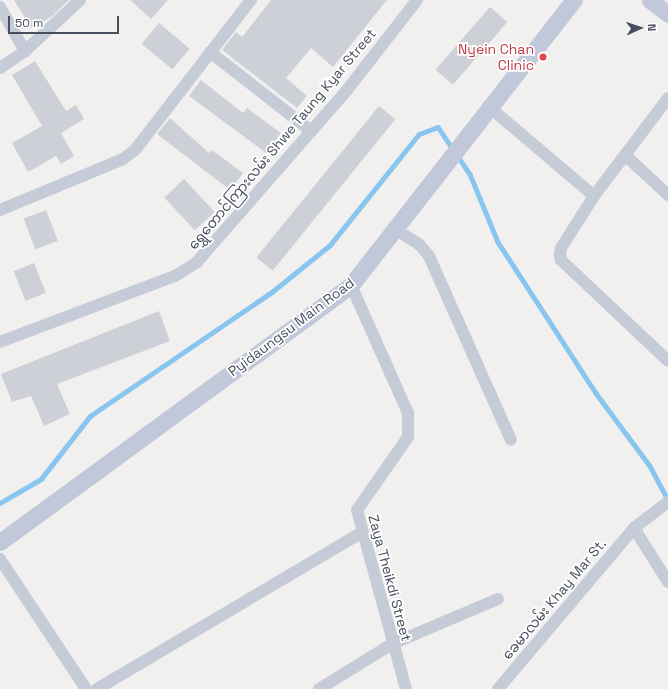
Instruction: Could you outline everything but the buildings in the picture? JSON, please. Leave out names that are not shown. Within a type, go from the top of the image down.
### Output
[{"type":"main road","name":"Pyidaungsu Main Road","points":[[0,542],[351,285],[393,228],[488,106],[574,0]]},
{"type":"main road","points":[[650,0],[668,14]]},
{"type":"street","points":[[0,68],[25,51],[80,0]]},
{"type":"street","points":[[0,210],[123,159],[135,150],[251,0]]},
{"type":"street","name":"ရွှေတောင်ကြားလမ်း Shwe Taung Kyar Street","points":[[0,342],[175,276],[197,262],[312,131],[417,0]]},
{"type":"street","points":[[0,7],[25,51]]},
{"type":"street","points":[[210,52],[312,131]]},
{"type":"street","points":[[668,98],[594,196],[561,248],[562,260],[668,361]]},
{"type":"street","points":[[488,106],[594,196]]},
{"type":"street","points":[[625,156],[668,195]]},
{"type":"street","points":[[393,228],[419,244],[429,256],[511,440]]},
{"type":"street","name":"Zaya Theikdi Street","points":[[351,285],[408,413],[410,425],[408,438],[357,510],[392,644],[406,689]]},
{"type":"street","name":"ခေမာလမ်း Khay Mar St.","points":[[498,689],[634,528],[668,502]]},
{"type":"street","points":[[634,528],[668,582]]},
{"type":"street","points":[[97,689],[362,533]]},
{"type":"street","points":[[0,559],[86,689]]},
{"type":"street","points":[[319,689],[392,644],[498,599]]},
{"type":"waterway","points":[[0,503],[41,479],[90,416],[273,291],[330,245],[419,134],[438,127],[453,149]]},
{"type":"waterway","points":[[457,155],[470,174],[498,242],[596,393],[650,466],[668,500]]},
{"type":"place","name":"Nyein Chan Clinic","points":[[543,57]]}]
